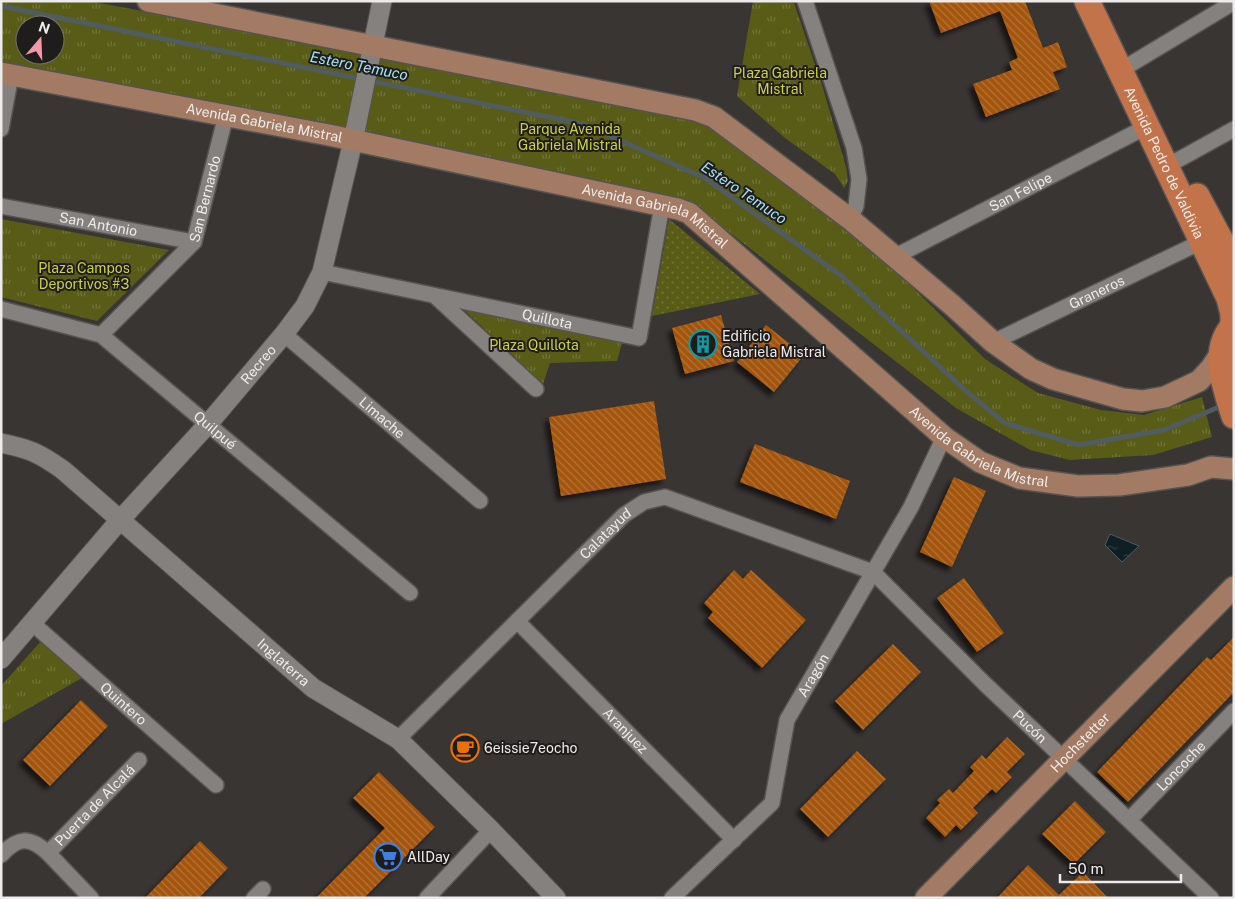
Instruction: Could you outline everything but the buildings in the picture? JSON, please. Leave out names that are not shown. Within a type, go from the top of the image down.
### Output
[{"type":"main road","points":[[148,1],[372,52],[702,112],[714,117],[896,256],[993,342],[1031,369],[1053,379],[1123,399],[1142,400],[1165,397],[1200,381],[1221,353]]},
{"type":"main road","name":"Avenida Pedro de Valdivia","points":[[1087,1],[1228,298],[1233,314],[1233,326],[1225,338],[1221,353],[1221,364],[1225,388],[1234,416]]},
{"type":"main road","name":"Avenida Pedro de Valdivia","points":[[1102,1],[1178,160],[1234,264]]},
{"type":"main road","name":"Avenida Gabriela Mistral","points":[[6,74],[353,141],[662,205],[689,213],[944,437],[980,462],[1019,478],[1078,486],[1119,485],[1188,476],[1211,467],[1234,469]]},
{"type":"main road","name":"Hochstetter","points":[[926,898],[1234,587]]},
{"type":"street","name":"Recreo","points":[[1,658],[120,520],[208,424],[284,334],[305,306],[322,272],[353,141],[382,1]]},
{"type":"street","points":[[805,1],[854,148],[859,179],[856,206],[850,219]]},
{"type":"street","points":[[1131,64],[1234,2]]},
{"type":"street","points":[[1,130],[6,74]]},
{"type":"street","name":"San Bernardo","points":[[101,334],[194,242],[226,116]]},
{"type":"street","name":"San Felipe","points":[[896,256],[1146,127]]},
{"type":"street","points":[[1178,160],[1234,129]]},
{"type":"street","name":"Quillota","points":[[322,272],[639,338],[662,205]]},
{"type":"street","name":"San Antonio","points":[[1,206],[194,242]]},
{"type":"street","name":"Graneros","points":[[993,342],[1201,242]]},
{"type":"street","points":[[434,295],[536,389]]},
{"type":"street","name":"Quilpué","points":[[1,309],[101,334],[410,593]]},
{"type":"street","name":"Limache","points":[[284,334],[480,501]]},
{"type":"street","name":"Aragón","points":[[672,898],[772,803],[787,720],[911,507],[944,437]]},
{"type":"street","name":"Inglaterra","points":[[1,443],[23,447],[41,454],[63,470],[313,688],[398,739],[491,830],[556,898]]},
{"type":"street","name":"Calatayud","points":[[398,739],[624,515],[644,502],[665,497],[873,572]]},
{"type":"street","name":"Pucón","points":[[873,572],[985,684],[1211,898]]},
{"type":"street","name":"Aranjuez","points":[[517,621],[734,840]]},
{"type":"street","name":"Quintero","points":[[32,623],[216,785]]},
{"type":"street","name":"Loncoche","points":[[1129,820],[1234,711]]},
{"type":"street","name":"Puerta de Alcalá","points":[[1,855],[16,842],[26,841],[38,845],[48,853],[138,760]]},
{"type":"street","points":[[427,898],[491,830]]},
{"type":"street","points":[[48,853],[91,898]]},
{"type":"green space","name":"Parque Avenida Gabriela Mistral","points":[[1,1],[89,1],[339,48],[697,121],[714,127],[822,207],[886,261],[985,359],[1038,393],[1101,410],[1144,415],[1202,397],[1212,437],[1153,455],[1070,460],[1030,450],[956,408],[694,205],[1,65]]},
{"type":"green space","name":"Plaza Gabriela Mistral","points":[[753,1],[785,1],[794,3],[822,85],[846,167],[848,181],[844,188],[835,174],[785,138],[737,96]]},
{"type":"green space","name":"Plaza Campos Deportivos #3","points":[[1,219],[169,250],[97,321],[1,297]]},
{"type":"green space","points":[[669,219],[760,294],[652,316]]},
{"type":"green space","name":"Plaza Quillota","points":[[459,305],[622,343],[617,361],[550,363],[543,384]]},
{"type":"green space","points":[[41,641],[82,678],[1,724],[1,686]]},
{"type":"water","points":[[1110,534],[1139,546],[1122,562],[1105,545]]},
{"type":"waterway","name":"Estero Temuco","points":[[1,6],[583,124],[705,178],[843,277],[967,392],[1005,423],[1079,445],[1164,430],[1224,405]]},
{"type":"place","name":"Edificio Gabriela Mistral","points":[[703,344]]},
{"type":"place","name":"6eissie7eocho","points":[[465,748]]},
{"type":"place","name":"AllDay","points":[[388,857]]}]
